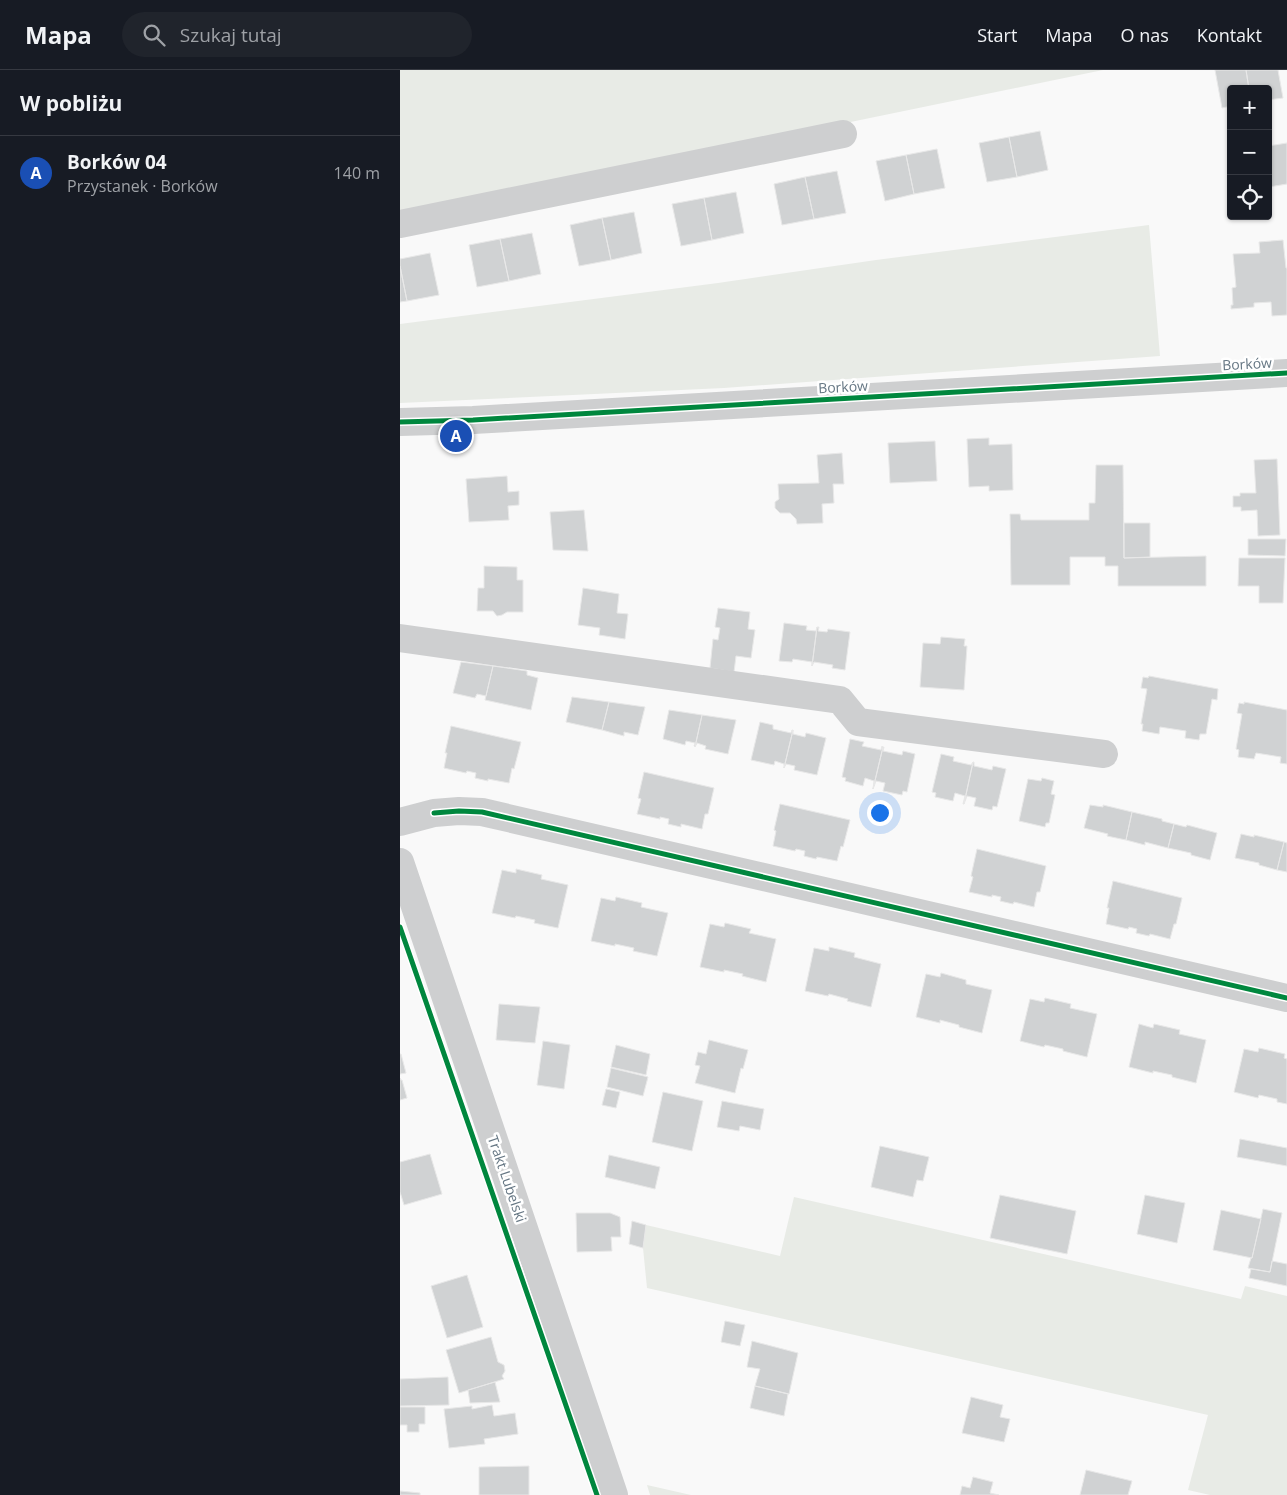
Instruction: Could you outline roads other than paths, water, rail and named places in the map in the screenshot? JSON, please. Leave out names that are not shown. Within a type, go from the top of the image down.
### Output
[{"type":"street","points":[[400,224],[843,134]]},
{"type":"street","name":"Borków","points":[[400,422],[473,420],[1287,372]]},
{"type":"street","points":[[400,638],[840,700],[858,722],[1104,754]]},
{"type":"street","points":[[400,822],[434,812],[482,812],[1287,998]]},
{"type":"street","name":"Trakt Lubelski","points":[[400,862],[614,1495]]},
{"type":"place","name":"Borków 04","points":[[456,436]]}]
